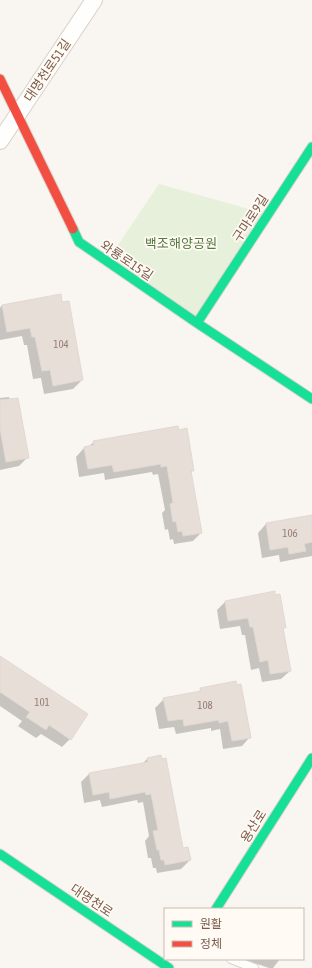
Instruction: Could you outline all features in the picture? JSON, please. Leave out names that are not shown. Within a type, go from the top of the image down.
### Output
[{"type":"street","name":"대명천로51길","points":[[0,141],[94,0]]},
{"type":"street","name":"와룡로15길","points":[[0,79],[79,242],[312,400]]},
{"type":"street","name":"구마로9길","points":[[197,323],[312,147]]},
{"type":"street","name":"용산로","points":[[217,908],[312,758]]},
{"type":"street","name":"대명천로","points":[[0,854],[169,968]]},
{"type":"lane","points":[[234,960],[254,968]]},
{"type":"green space","name":"백조해양공원","points":[[159,184],[263,213],[196,316],[110,257]]},
{"type":"building","points":[[61,294],[62,302],[69,301],[83,380],[53,386],[50,370],[42,371],[35,337],[32,337],[30,328],[7,332],[2,305]]},
{"type":"building","points":[[18,398],[29,458],[6,462],[0,428],[0,400]]},
{"type":"building","points":[[178,426],[179,430],[187,428],[194,471],[191,471],[202,533],[183,536],[182,531],[178,532],[176,521],[173,522],[170,504],[173,503],[167,466],[161,467],[161,464],[114,472],[112,465],[88,469],[84,447],[94,445],[93,441]]},
{"type":"building","points":[[312,515],[312,542],[304,544],[306,551],[289,554],[288,547],[270,550],[266,523]]},
{"type":"building","points":[[275,591],[275,595],[280,594],[286,628],[283,628],[291,671],[270,674],[268,660],[260,662],[253,627],[250,627],[248,618],[228,621],[225,601]]},
{"type":"building","points":[[0,656],[88,714],[71,740],[49,725],[46,730],[26,717],[30,712],[0,692]]},
{"type":"building","points":[[236,681],[237,685],[241,684],[251,738],[232,741],[228,721],[219,723],[219,720],[184,726],[183,719],[168,721],[163,698],[201,691],[200,688]]},
{"type":"building","points":[[161,755],[162,759],[166,758],[183,848],[188,847],[191,860],[165,865],[164,860],[161,860],[159,850],[157,850],[153,831],[158,830],[151,794],[146,795],[145,792],[110,799],[109,792],[93,795],[89,773],[148,762],[147,758]]},
{"type":"traffic: fast","points":[[197,323],[312,147]]},
{"type":"traffic: fast","points":[[73,229],[79,242],[197,323],[312,399]]},
{"type":"traffic: fast","points":[[217,908],[312,758]]},
{"type":"traffic: fast","points":[[0,854],[169,968]]},
{"type":"traffic: jam","points":[[0,79],[73,229]]}]
